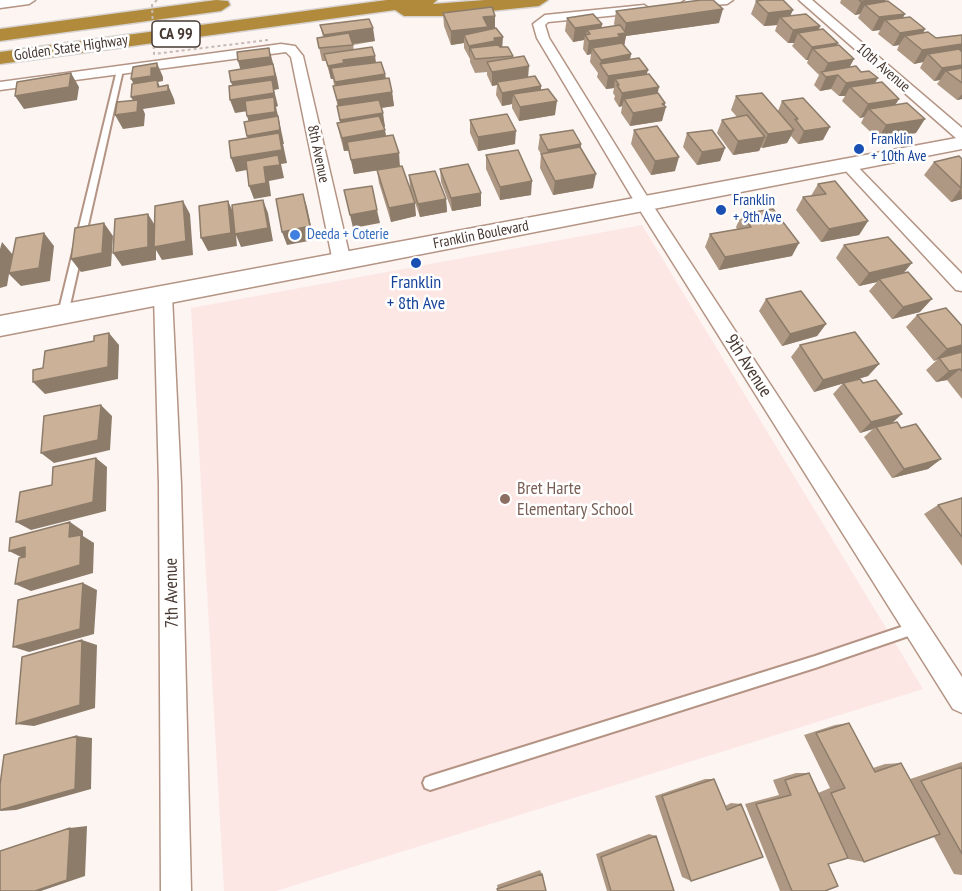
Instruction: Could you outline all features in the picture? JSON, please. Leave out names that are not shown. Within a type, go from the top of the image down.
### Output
[{"type":"highway","name":"Golden State Highway","points":[[0,58],[428,0]]},
{"type":"highway","points":[[351,11],[442,10],[539,0]]},
{"type":"highway","name":"Golden State Highway","points":[[0,35],[241,3]]},
{"type":"main road","name":"Franklin Boulevard","points":[[0,326],[962,143]]},
{"type":"street","points":[[0,4],[29,0]]},
{"type":"street","name":"9th Avenue","points":[[727,0],[545,19],[539,24],[644,204],[962,700]]},
{"type":"street","name":"10th Avenue","points":[[805,0],[962,136]]},
{"type":"street","name":"8th Avenue","points":[[120,70],[281,48],[290,50],[297,56],[342,262]]},
{"type":"street","points":[[0,86],[120,70]]},
{"type":"street","points":[[848,165],[962,285]]},
{"type":"street","name":"7th Avenue","points":[[163,295],[170,497],[176,891]]},
{"type":"lane","points":[[63,314],[120,70]]},
{"type":"lane","points":[[430,783],[916,628]]},
{"type":"path","points":[[157,0],[152,5],[152,52],[154,54],[268,40]]},
{"type":"shaded area","name":"Bret Harte Elementary School","points":[[642,225],[923,689],[276,891],[224,891],[191,308]]},
{"type":"building","points":[[713,0],[723,9],[626,23],[616,11]]},
{"type":"building","points":[[783,0],[793,10],[768,13],[756,1]]},
{"type":"building","points":[[888,1],[905,14],[879,17],[865,5]]},
{"type":"building","points":[[492,7],[495,16],[483,17],[488,27],[451,31],[443,13]]},
{"type":"building","points":[[593,14],[602,24],[575,28],[567,18]]},
{"type":"building","points":[[806,14],[820,26],[793,30],[780,17]]},
{"type":"building","points":[[910,17],[925,29],[900,33],[885,20]]},
{"type":"building","points":[[369,19],[373,28],[324,35],[320,25]]},
{"type":"building","points":[[620,25],[626,33],[618,34],[620,37],[589,41],[585,35],[590,34],[587,30]]},
{"type":"building","points":[[496,28],[503,37],[494,38],[495,41],[469,46],[464,35]]},
{"type":"building","points":[[823,29],[838,43],[812,47],[798,33]]},
{"type":"building","points":[[928,32],[936,38],[962,35],[962,44],[922,50],[905,36]]},
{"type":"building","points":[[349,33],[353,45],[319,48],[317,38]]},
{"type":"building","points":[[622,43],[631,54],[601,60],[592,48]]},
{"type":"building","points":[[498,45],[508,47],[513,56],[475,59],[470,48]]},
{"type":"building","points":[[839,45],[854,59],[828,63],[813,49]]},
{"type":"building","points":[[372,47],[375,56],[343,60],[344,63],[328,66],[324,54]]},
{"type":"building","points":[[269,48],[270,57],[238,61],[237,52]]},
{"type":"building","points":[[959,49],[962,52],[962,65],[942,68],[928,54]]},
{"type":"building","points":[[524,56],[529,66],[492,72],[487,62]]},
{"type":"building","points":[[639,58],[648,70],[608,76],[600,64]]},
{"type":"building","points":[[381,62],[385,74],[335,82],[331,68]]},
{"type":"building","points":[[157,63],[157,68],[151,68],[151,76],[131,79],[133,67]]},
{"type":"building","points":[[273,64],[275,76],[231,82],[229,71]]},
{"type":"building","points":[[856,66],[861,72],[869,71],[878,78],[846,83],[838,75],[826,77],[821,72]]},
{"type":"building","points":[[962,68],[962,83],[946,71]]},
{"type":"building","points":[[71,73],[69,87],[15,96],[17,82]]},
{"type":"building","points":[[649,74],[659,87],[622,93],[615,79]]},
{"type":"building","points":[[535,76],[541,86],[502,93],[497,82]]},
{"type":"building","points":[[389,78],[392,92],[337,100],[333,86]]},
{"type":"building","points":[[157,80],[158,87],[168,85],[168,91],[131,97],[132,84]]},
{"type":"building","points":[[272,80],[274,93],[230,100],[229,86]]},
{"type":"building","points":[[882,82],[899,99],[868,104],[850,87]]},
{"type":"building","points":[[548,89],[557,101],[520,107],[513,94]]},
{"type":"building","points":[[658,93],[665,103],[662,104],[666,107],[633,113],[624,99]]},
{"type":"building","points":[[762,93],[794,130],[768,134],[736,96]]},
{"type":"building","points":[[274,97],[275,112],[247,116],[245,101]]},
{"type":"building","points":[[803,98],[830,127],[804,131],[795,119],[798,119],[782,101]]},
{"type":"building","points":[[138,100],[137,112],[115,115],[117,102]]},
{"type":"building","points":[[379,100],[383,113],[340,120],[337,106]]},
{"type":"building","points":[[907,103],[925,119],[886,125],[869,109]]},
{"type":"building","points":[[507,114],[516,131],[478,137],[470,120]]},
{"type":"building","points":[[747,115],[765,137],[738,141],[722,120]]},
{"type":"building","points":[[278,116],[280,130],[247,136],[244,122]]},
{"type":"building","points":[[379,116],[385,130],[342,138],[337,123]]},
{"type":"building","points":[[657,126],[679,157],[655,161],[634,130]]},
{"type":"building","points":[[573,130],[581,144],[548,150],[540,135]]},
{"type":"building","points":[[712,130],[725,148],[702,152],[687,133]]},
{"type":"building","points":[[279,133],[282,150],[231,158],[229,141]]},
{"type":"building","points":[[393,135],[399,153],[351,160],[347,142]]},
{"type":"building","points":[[580,147],[596,174],[555,181],[541,154]]},
{"type":"building","points":[[518,150],[532,181],[500,187],[486,155]]},
{"type":"building","points":[[278,155],[280,165],[264,167],[266,183],[249,186],[246,161]]},
{"type":"building","points":[[959,156],[962,159],[961,188],[934,162]]},
{"type":"building","points":[[468,164],[481,193],[451,198],[440,169]]},
{"type":"building","points":[[402,166],[415,203],[389,208],[377,170]]},
{"type":"building","points":[[435,171],[446,199],[418,204],[409,175]]},
{"type":"building","points":[[835,181],[868,221],[829,229],[803,197],[826,194],[818,184]]},
{"type":"building","points":[[372,186],[377,210],[350,215],[344,190]]},
{"type":"building","points":[[303,194],[310,226],[282,232],[276,199]]},
{"type":"building","points":[[263,200],[268,228],[235,234],[232,205]]},
{"type":"building","points":[[183,201],[186,241],[154,247],[155,206]]},
{"type":"building","points":[[228,201],[231,233],[201,238],[199,206]]},
{"type":"building","points":[[773,209],[799,243],[725,257],[710,234],[751,227],[742,214]]},
{"type":"building","points":[[148,214],[148,247],[113,253],[115,219]]},
{"type":"building","points":[[104,223],[102,253],[71,259],[75,228]]},
{"type":"building","points":[[44,233],[39,268],[9,273],[16,238]]},
{"type":"building","points":[[888,237],[912,263],[869,273],[844,245]]},
{"type":"building","points":[[908,272],[932,299],[903,307],[879,279]]},
{"type":"building","points":[[801,291],[826,324],[790,334],[766,299]]},
{"type":"building","points":[[946,308],[962,326],[962,345],[947,349],[917,315]]},
{"type":"building","points":[[855,332],[879,364],[823,380],[800,345]]},
{"type":"building","points":[[109,333],[108,367],[33,382],[33,370],[43,368],[45,351],[94,341],[94,336]]},
{"type":"building","points":[[962,352],[962,371],[960,369],[949,371],[939,358]]},
{"type":"building","points":[[860,379],[863,383],[876,380],[902,414],[871,422],[843,383]]},
{"type":"building","points":[[101,405],[98,440],[41,453],[44,416]]},
{"type":"building","points":[[897,422],[901,428],[916,424],[941,459],[904,469],[876,427]]},
{"type":"building","points":[[96,458],[93,502],[16,522],[20,492],[52,485],[53,467]]},
{"type":"building","points":[[962,498],[962,537],[938,505]]},
{"type":"building","points":[[70,522],[69,537],[81,535],[80,565],[15,584],[19,558],[25,557],[25,547],[9,551],[10,538]]},
{"type":"building","points":[[83,583],[80,629],[13,647],[18,600]]},
{"type":"building","points":[[82,640],[80,705],[16,724],[22,657]]},
{"type":"building","points":[[849,723],[875,772],[901,763],[940,834],[864,862],[831,793],[845,788],[816,733]]},
{"type":"building","points":[[77,736],[75,789],[0,810],[0,785],[4,755]]},
{"type":"building","points":[[962,767],[962,854],[921,781]]},
{"type":"building","points":[[809,773],[848,858],[828,864],[838,886],[825,891],[792,891],[756,804],[791,795],[785,780]]},
{"type":"building","points":[[714,779],[727,810],[741,804],[763,857],[691,881],[662,796]]},
{"type":"building","points":[[70,828],[67,880],[35,891],[0,891],[0,851]]},
{"type":"building","points":[[656,836],[674,891],[611,891],[601,857]]},
{"type":"building","points":[[542,874],[546,891],[498,891],[497,889]]},
{"type":"place","name":"Franklin + 10th Ave","points":[[859,149]]},
{"type":"place","name":"Franklin + 9th Ave","points":[[721,210]]},
{"type":"place","name":"Deeda + Coterie","points":[[295,235]]},
{"type":"place","name":"Franklin + 8th Ave","points":[[416,263]]},
{"type":"place","name":"Bret Harte Elementary School","points":[[505,499]]}]
